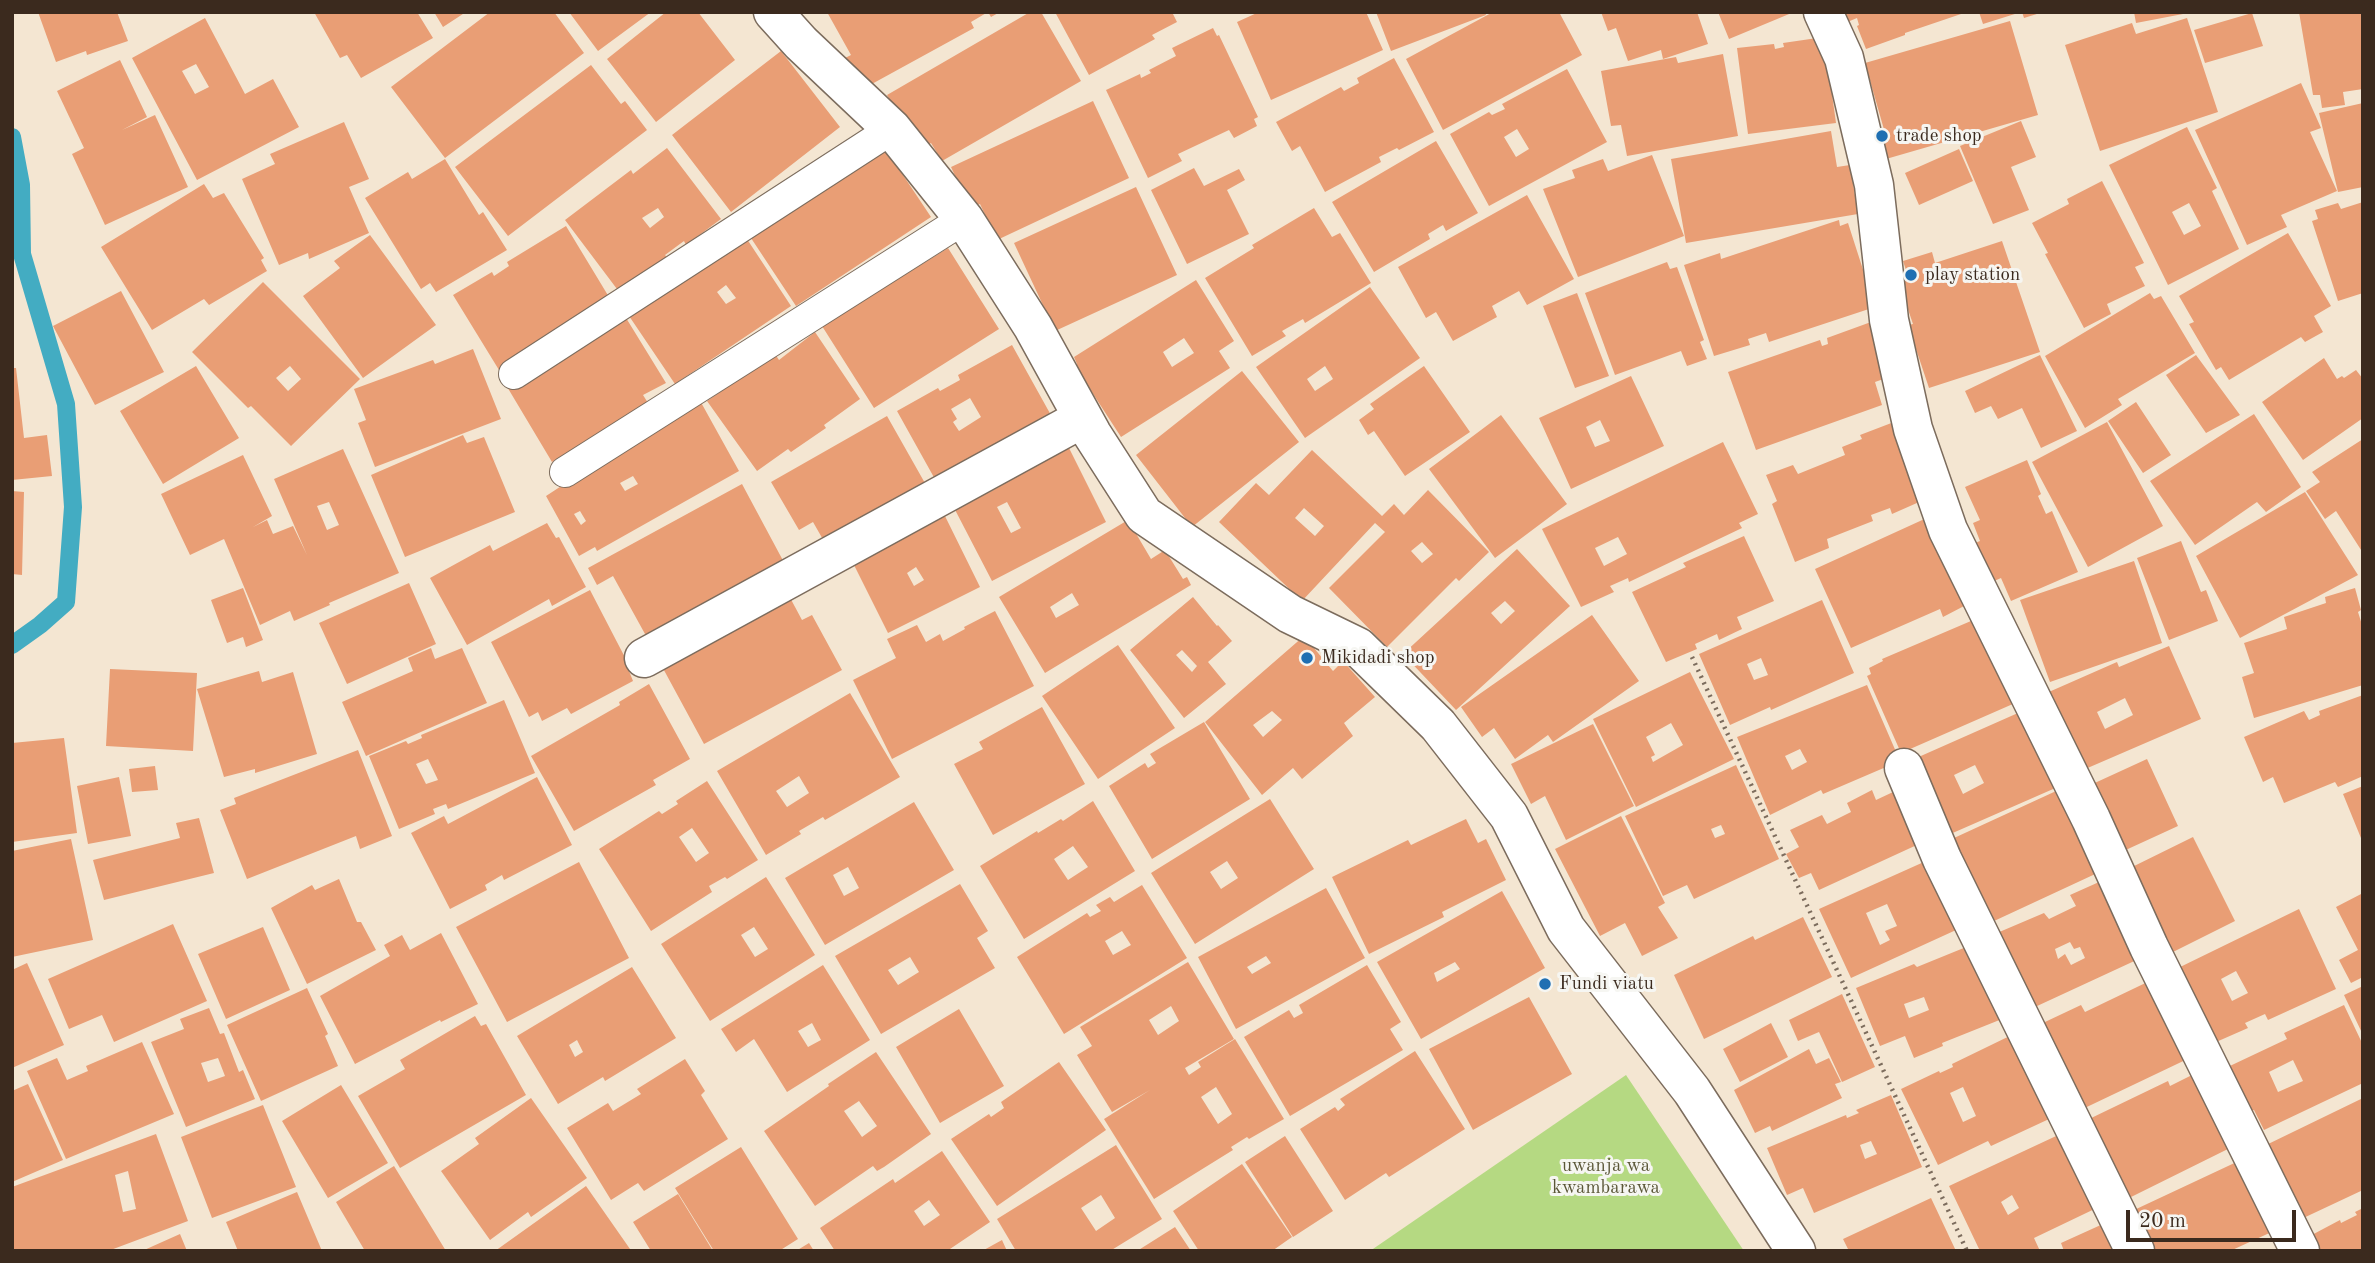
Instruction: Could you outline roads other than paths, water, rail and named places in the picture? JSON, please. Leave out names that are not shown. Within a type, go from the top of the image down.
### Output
[{"type":"street","points":[[773,12],[801,43],[891,129],[964,219],[1033,327],[1083,418],[1144,515],[1290,614],[1359,647],[1438,725],[1509,816],[1566,929],[1692,1091],[1796,1251]]},
{"type":"street","points":[[1824,12],[1844,58],[1874,185],[1889,320],[1913,429],[1948,530],[2091,819],[2149,947],[2300,1251]]},
{"type":"street","points":[[644,658],[1083,418]]},
{"type":"street","points":[[1904,768],[1942,859],[2135,1251]]},
{"type":"lane","points":[[514,374],[891,129]]},
{"type":"lane","points":[[565,472],[964,219]]},
{"type":"waterway","points":[[12,137],[21,185],[22,254],[66,404],[73,507],[66,602],[12,645]]},
{"type":"place","name":"trade shop","points":[[1882,136]]},
{"type":"place","name":"play station","points":[[1911,275]]},
{"type":"place","name":"Mikidadi shop","points":[[1307,658]]},
{"type":"place","name":"Fundi viatu","points":[[1545,984]]},
{"type":"park label","name":"uwanja wa kwambarawa","points":[[1606,1177]]}]
